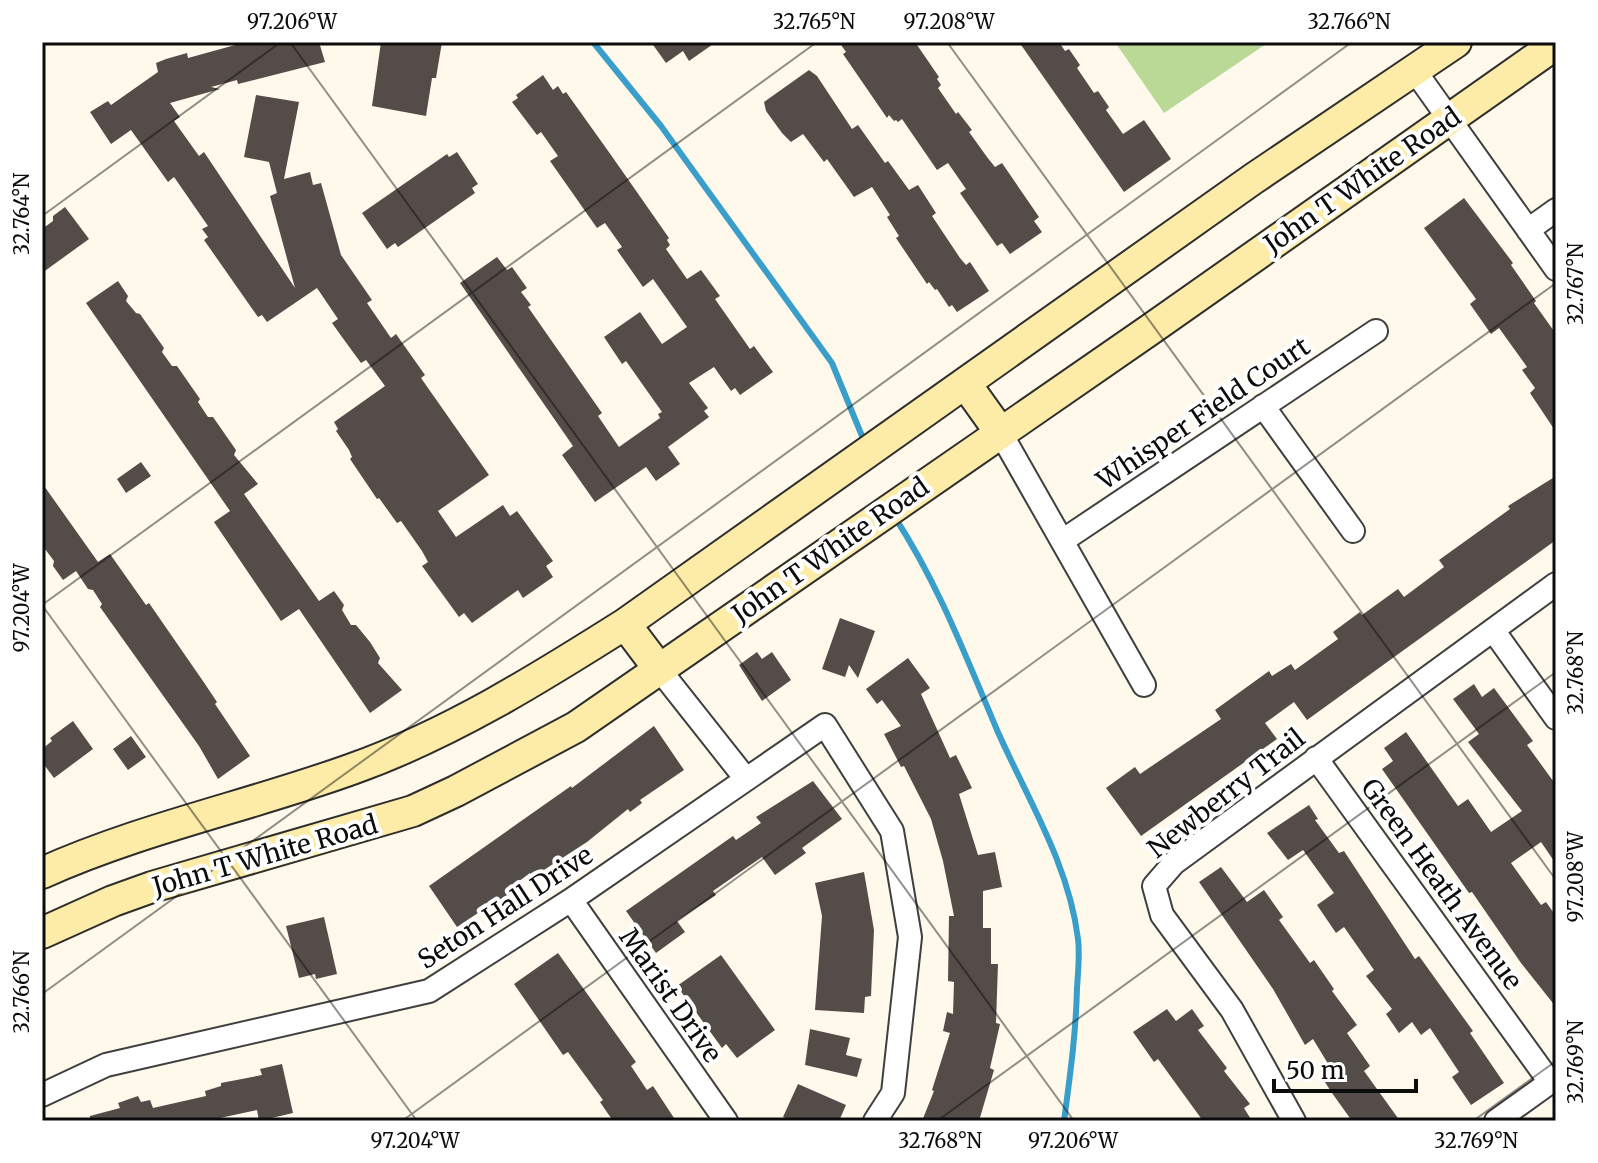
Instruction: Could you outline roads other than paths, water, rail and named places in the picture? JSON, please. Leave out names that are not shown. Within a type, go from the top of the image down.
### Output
[{"type":"main road","name":"John T White Road","points":[[42,873],[91,851],[355,768],[438,732],[527,686],[625,624],[1253,179],[1456,42]]},
{"type":"main road","name":"John T White Road","points":[[42,933],[152,887],[413,811],[576,727],[1556,44]]},
{"type":"main road","points":[[965,383],[1000,432]]},
{"type":"main road","points":[[625,624],[659,669]]},
{"type":"street","points":[[1415,71],[1556,269]]},
{"type":"street","points":[[1528,230],[1556,210]]},
{"type":"street","name":"Whisper Field Court","points":[[1062,541],[1376,331]]},
{"type":"street","points":[[1263,406],[1353,531]]},
{"type":"street","points":[[1000,432],[1144,685]]},
{"type":"street","name":"Newberry Trail","points":[[1294,1121],[1232,1010],[1162,915],[1154,886],[1174,863],[1556,584]]},
{"type":"street","points":[[1493,630],[1556,718]]},
{"type":"street","points":[[659,669],[746,779]]},
{"type":"street","name":"Seton Hall Drive","points":[[42,1095],[106,1065],[429,991],[571,900],[825,725],[892,831],[910,937],[893,1093],[875,1121]]},
{"type":"street","name":"Green Heath Avenue","points":[[1316,758],[1553,1080]]},
{"type":"street","name":"Marist Drive","points":[[571,900],[726,1121]]},
{"type":"street","points":[[1496,1121],[1553,1080]]},
{"type":"waterway","points":[[593,42],[661,126],[832,363],[862,436]]},
{"type":"waterway","points":[[894,516],[924,567],[950,621],[1066,884],[1079,957],[1064,1121]]}]
